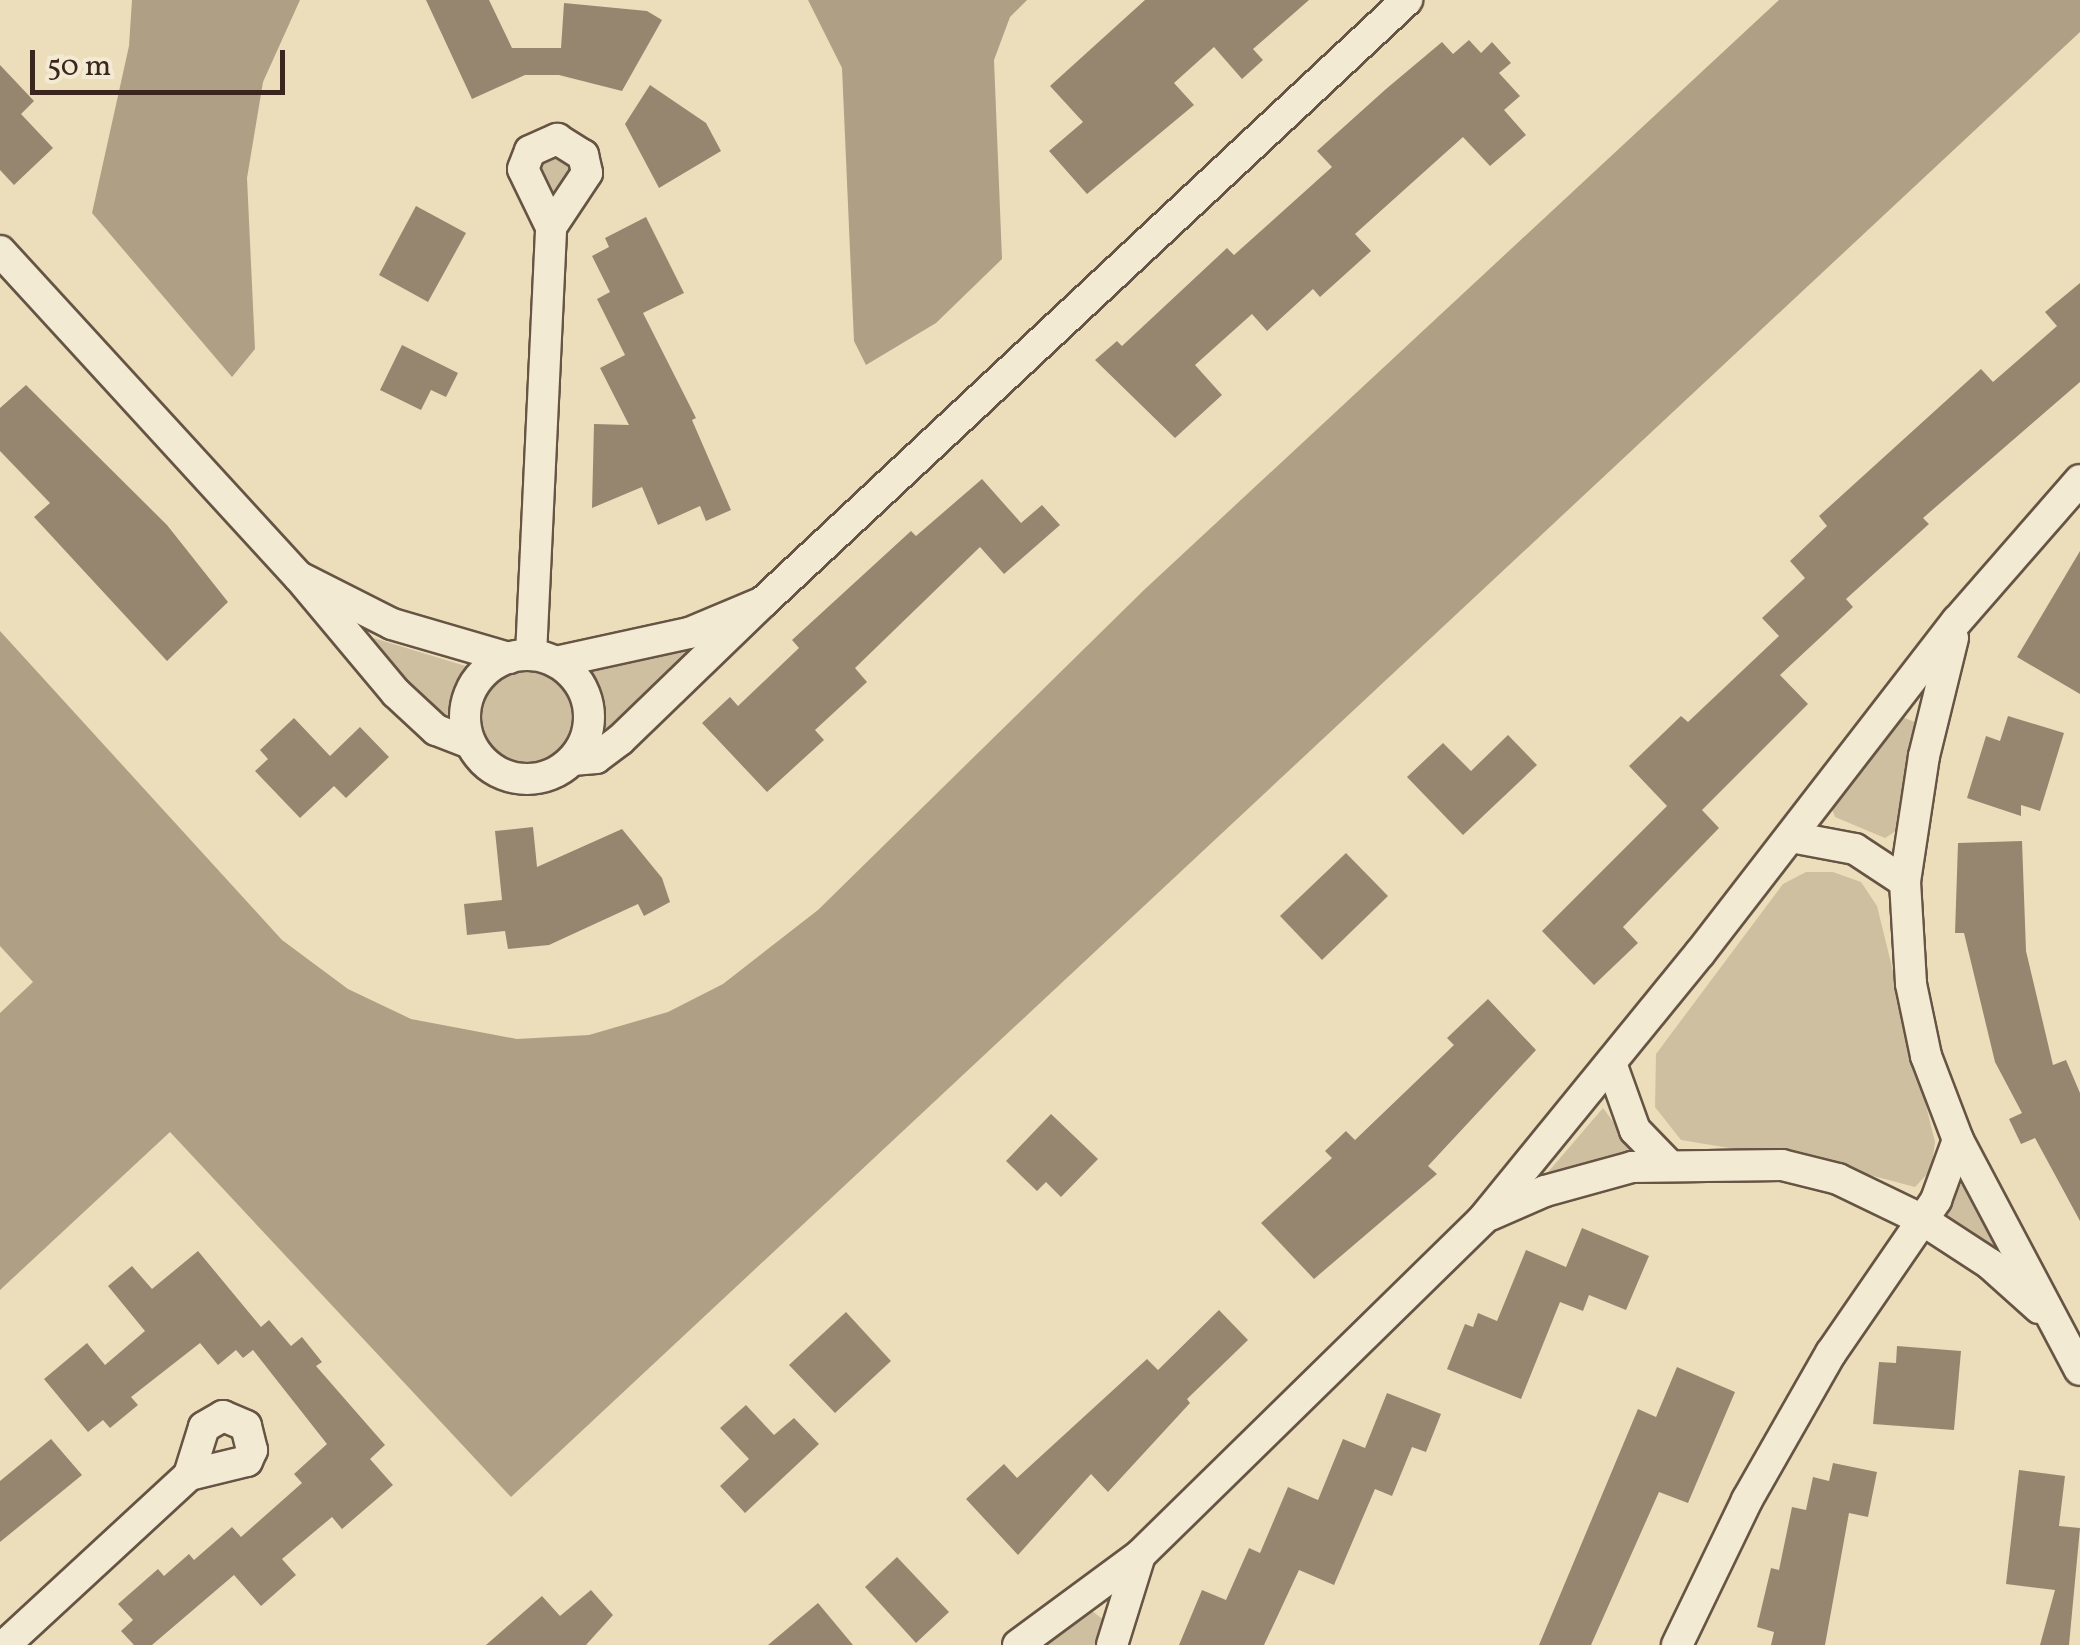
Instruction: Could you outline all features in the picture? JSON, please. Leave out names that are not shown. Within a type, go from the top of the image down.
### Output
[{"type":"street","points":[[572,760],[596,758],[620,740],[1407,0]]},
{"type":"street","points":[[532,658],[552,226]]},
{"type":"street","points":[[0,251],[300,576],[396,693],[436,730],[470,743]]},
{"type":"street","points":[[1018,1645],[1140,1555],[1483,1219],[1611,1063],[1958,621],[2080,480]]},
{"type":"street","points":[[300,576],[392,624],[532,658],[573,675],[590,714],[588,734],[572,760],[544,778],[523,780],[485,765],[470,743],[464,710],[481,674],[532,658],[688,633],[763,602]]},
{"type":"street","points":[[1958,621],[1924,756],[1905,882],[1911,984],[1926,1056],[1958,1140],[2080,1370]]},
{"type":"street","points":[[1791,836],[1855,849],[1905,882]]},
{"type":"street","points":[[1611,1063],[1635,1130],[1667,1164]]},
{"type":"street","points":[[1677,1645],[1746,1500],[1862,1302],[1951,1168],[1958,1140]]},
{"type":"street","points":[[1483,1219],[1545,1192],[1667,1164],[1782,1166],[1838,1179],[1921,1218],[1990,1264],[2056,1324]]},
{"type":"street","points":[[5,1645],[190,1475]]},
{"type":"street","points":[[1112,1645],[1140,1555]]},
{"type":"shaded area","points":[[132,0],[300,0],[263,82],[247,178],[255,349],[232,377],[92,213],[129,46]]},
{"type":"shaded area","points":[[808,0],[1027,0],[1010,17],[994,60],[1002,259],[936,323],[866,365],[854,341],[842,68]]},
{"type":"shaded area","points":[[1779,0],[2080,0],[2080,32],[511,1497],[170,1132],[0,1290],[0,1013],[33,982],[0,946],[0,631],[282,940],[348,989],[411,1019],[517,1039],[589,1035],[668,1012],[723,984],[818,910],[1144,590]]},
{"type":"shaded area","points":[[550,152],[575,168],[557,192],[550,191],[536,164]]},
{"type":"shaded area","points":[[367,636],[472,668],[454,686],[449,726]]},
{"type":"shaded area","points":[[692,643],[697,650],[604,734],[600,695],[586,672]]},
{"type":"shaded area","points":[[528,672],[547,675],[562,686],[573,701],[573,739],[562,754],[547,765],[528,768],[509,765],[494,754],[483,739],[480,720],[483,701],[494,686],[509,675]]},
{"type":"shaded area","points":[[1897,715],[1920,724],[1899,829],[1885,838],[1835,817],[1830,804]]},
{"type":"shaded area","points":[[1806,872],[1833,872],[1861,882],[1877,906],[1935,1142],[1931,1170],[1915,1187],[1832,1165],[1681,1140],[1655,1107],[1656,1054],[1783,884]]},
{"type":"shaded area","points":[[1603,1108],[1640,1158],[1543,1178]]},
{"type":"shaded area","points":[[1957,1185],[1964,1185],[2009,1254],[2004,1261],[1945,1216]]},
{"type":"shaded area","points":[[1092,1611],[1108,1623],[1100,1645],[1046,1645]]},
{"type":"building","points":[[426,0],[489,0],[512,48],[561,48],[564,3],[647,11],[662,20],[622,91],[559,75],[525,75],[472,99]]},
{"type":"building","points":[[1145,0],[1309,0],[1253,49],[1263,60],[1242,79],[1214,47],[1174,83],[1194,105],[1087,194],[1049,151],[1083,122],[1050,86]]},
{"type":"building","points":[[1469,40],[1481,53],[1492,42],[1511,63],[1499,73],[1520,96],[1504,110],[1526,135],[1490,166],[1463,137],[1355,234],[1371,251],[1320,297],[1313,289],[1267,331],[1252,314],[1195,365],[1222,395],[1175,438],[1095,360],[1117,341],[1122,346],[1227,248],[1234,255],[1332,167],[1317,151],[1386,89],[1442,42],[1453,54]]},
{"type":"building","points":[[0,65],[34,101],[21,114],[53,148],[14,185],[0,170]]},
{"type":"building","points":[[650,85],[706,123],[721,151],[659,188],[625,124]]},
{"type":"building","points":[[416,206],[466,233],[428,302],[379,275]]},
{"type":"building","points":[[646,217],[684,293],[643,313],[696,418],[692,420],[731,510],[706,521],[700,506],[658,525],[642,487],[592,508],[594,424],[629,425],[600,368],[625,355],[597,299],[610,292],[592,256],[609,247],[605,238]]},
{"type":"building","points":[[2080,283],[2080,382],[1923,518],[1929,524],[1846,599],[1853,607],[1780,675],[1808,704],[1702,810],[1719,828],[1623,927],[1638,943],[1594,985],[1542,931],[1667,806],[1629,766],[1681,716],[1688,722],[1779,636],[1762,618],[1805,578],[1790,561],[1827,526],[1819,516],[1981,369],[1993,382],[2057,326],[2045,312]]},
{"type":"building","points":[[402,345],[458,373],[446,397],[431,390],[421,410],[380,390]]},
{"type":"building","points":[[26,385],[167,525],[228,602],[167,661],[34,517],[50,503],[0,451],[0,408]]},
{"type":"building","points":[[982,479],[1021,523],[1042,505],[1060,525],[1004,574],[980,547],[855,668],[867,682],[815,730],[824,740],[767,792],[702,723],[730,697],[738,706],[799,648],[792,640],[911,531],[916,536]]},
{"type":"building","points":[[2080,551],[2080,694],[2017,657]]},
{"type":"building","points":[[2008,716],[2064,733],[2040,811],[2021,805],[2021,816],[1967,798],[1986,736],[2000,741]]},
{"type":"building","points":[[294,718],[330,756],[360,727],[389,757],[346,798],[334,786],[300,818],[255,771],[268,759],[260,750]]},
{"type":"building","points":[[1508,735],[1537,765],[1463,835],[1407,777],[1443,743],[1471,771]]},
{"type":"building","points":[[533,827],[537,867],[622,829],[662,878],[670,902],[644,916],[638,904],[549,945],[508,949],[505,931],[467,935],[464,904],[502,900],[495,831]]},
{"type":"building","points":[[2022,841],[2026,951],[2053,1065],[2066,1060],[2080,1093],[2080,1221],[2035,1138],[2021,1144],[2009,1119],[2022,1113],[1995,1062],[1964,933],[1955,933],[1958,843]]},
{"type":"building","points":[[1346,853],[1388,896],[1322,960],[1280,916]]},
{"type":"building","points":[[1488,999],[1536,1050],[1428,1166],[1437,1174],[1314,1279],[1261,1223],[1332,1158],[1325,1151],[1346,1131],[1355,1140],[1454,1045],[1447,1038]]},
{"type":"building","points":[[1051,1114],[1098,1159],[1061,1197],[1046,1182],[1037,1191],[1006,1161]]},
{"type":"building","points":[[1582,1228],[1649,1256],[1626,1310],[1589,1295],[1583,1311],[1560,1302],[1521,1399],[1447,1369],[1465,1324],[1473,1327],[1478,1313],[1497,1321],[1526,1250],[1566,1267]]},
{"type":"building","points":[[198,1251],[261,1327],[269,1320],[291,1346],[302,1337],[322,1362],[316,1366],[385,1445],[370,1459],[393,1485],[342,1529],[332,1517],[282,1559],[296,1575],[261,1606],[234,1575],[152,1645],[134,1645],[121,1631],[133,1620],[118,1604],[158,1569],[164,1576],[189,1554],[194,1560],[232,1527],[241,1537],[302,1483],[294,1474],[327,1444],[253,1350],[243,1358],[236,1350],[218,1365],[200,1343],[131,1397],[138,1405],[110,1428],[103,1420],[88,1432],[44,1379],[87,1343],[105,1365],[145,1331],[108,1286],[132,1266],[152,1289]]},
{"type":"building","points":[[1219,1310],[1248,1340],[1187,1399],[1190,1403],[1108,1492],[1091,1474],[1018,1555],[966,1499],[1004,1464],[1017,1478],[1147,1359],[1158,1370]]},
{"type":"building","points":[[846,1312],[891,1361],[835,1413],[789,1365]]},
{"type":"building","points":[[1897,1346],[1961,1351],[1954,1430],[1873,1424],[1879,1362],[1896,1363]]},
{"type":"building","points":[[1677,1367],[1735,1392],[1688,1503],[1659,1492],[1591,1645],[1539,1645],[1638,1409],[1656,1417]]},
{"type":"building","points":[[1387,1393],[1441,1414],[1426,1452],[1412,1447],[1392,1496],[1375,1489],[1334,1585],[1299,1570],[1264,1645],[1179,1645],[1202,1590],[1226,1600],[1249,1548],[1260,1553],[1288,1487],[1318,1500],[1343,1439],[1365,1448]]},
{"type":"building","points":[[746,1405],[774,1435],[794,1418],[819,1444],[745,1513],[720,1486],[749,1459],[720,1428]]},
{"type":"building","points":[[51,1439],[82,1475],[0,1542],[0,1481]]},
{"type":"building","points":[[1833,1463],[1877,1472],[1868,1517],[1849,1513],[1825,1645],[1771,1645],[1774,1632],[1757,1627],[1771,1568],[1779,1570],[1792,1507],[1806,1510],[1813,1477],[1829,1481]]},
{"type":"building","points":[[2019,1470],[2065,1476],[2059,1526],[2080,1528],[2069,1645],[2040,1645],[2055,1590],[2006,1584]]},
{"type":"building","points":[[897,1557],[949,1612],[916,1643],[865,1587]]},
{"type":"building","points":[[591,1590],[613,1615],[586,1645],[486,1645],[542,1596],[560,1616]]},
{"type":"building","points":[[818,1603],[853,1645],[768,1645]]}]
